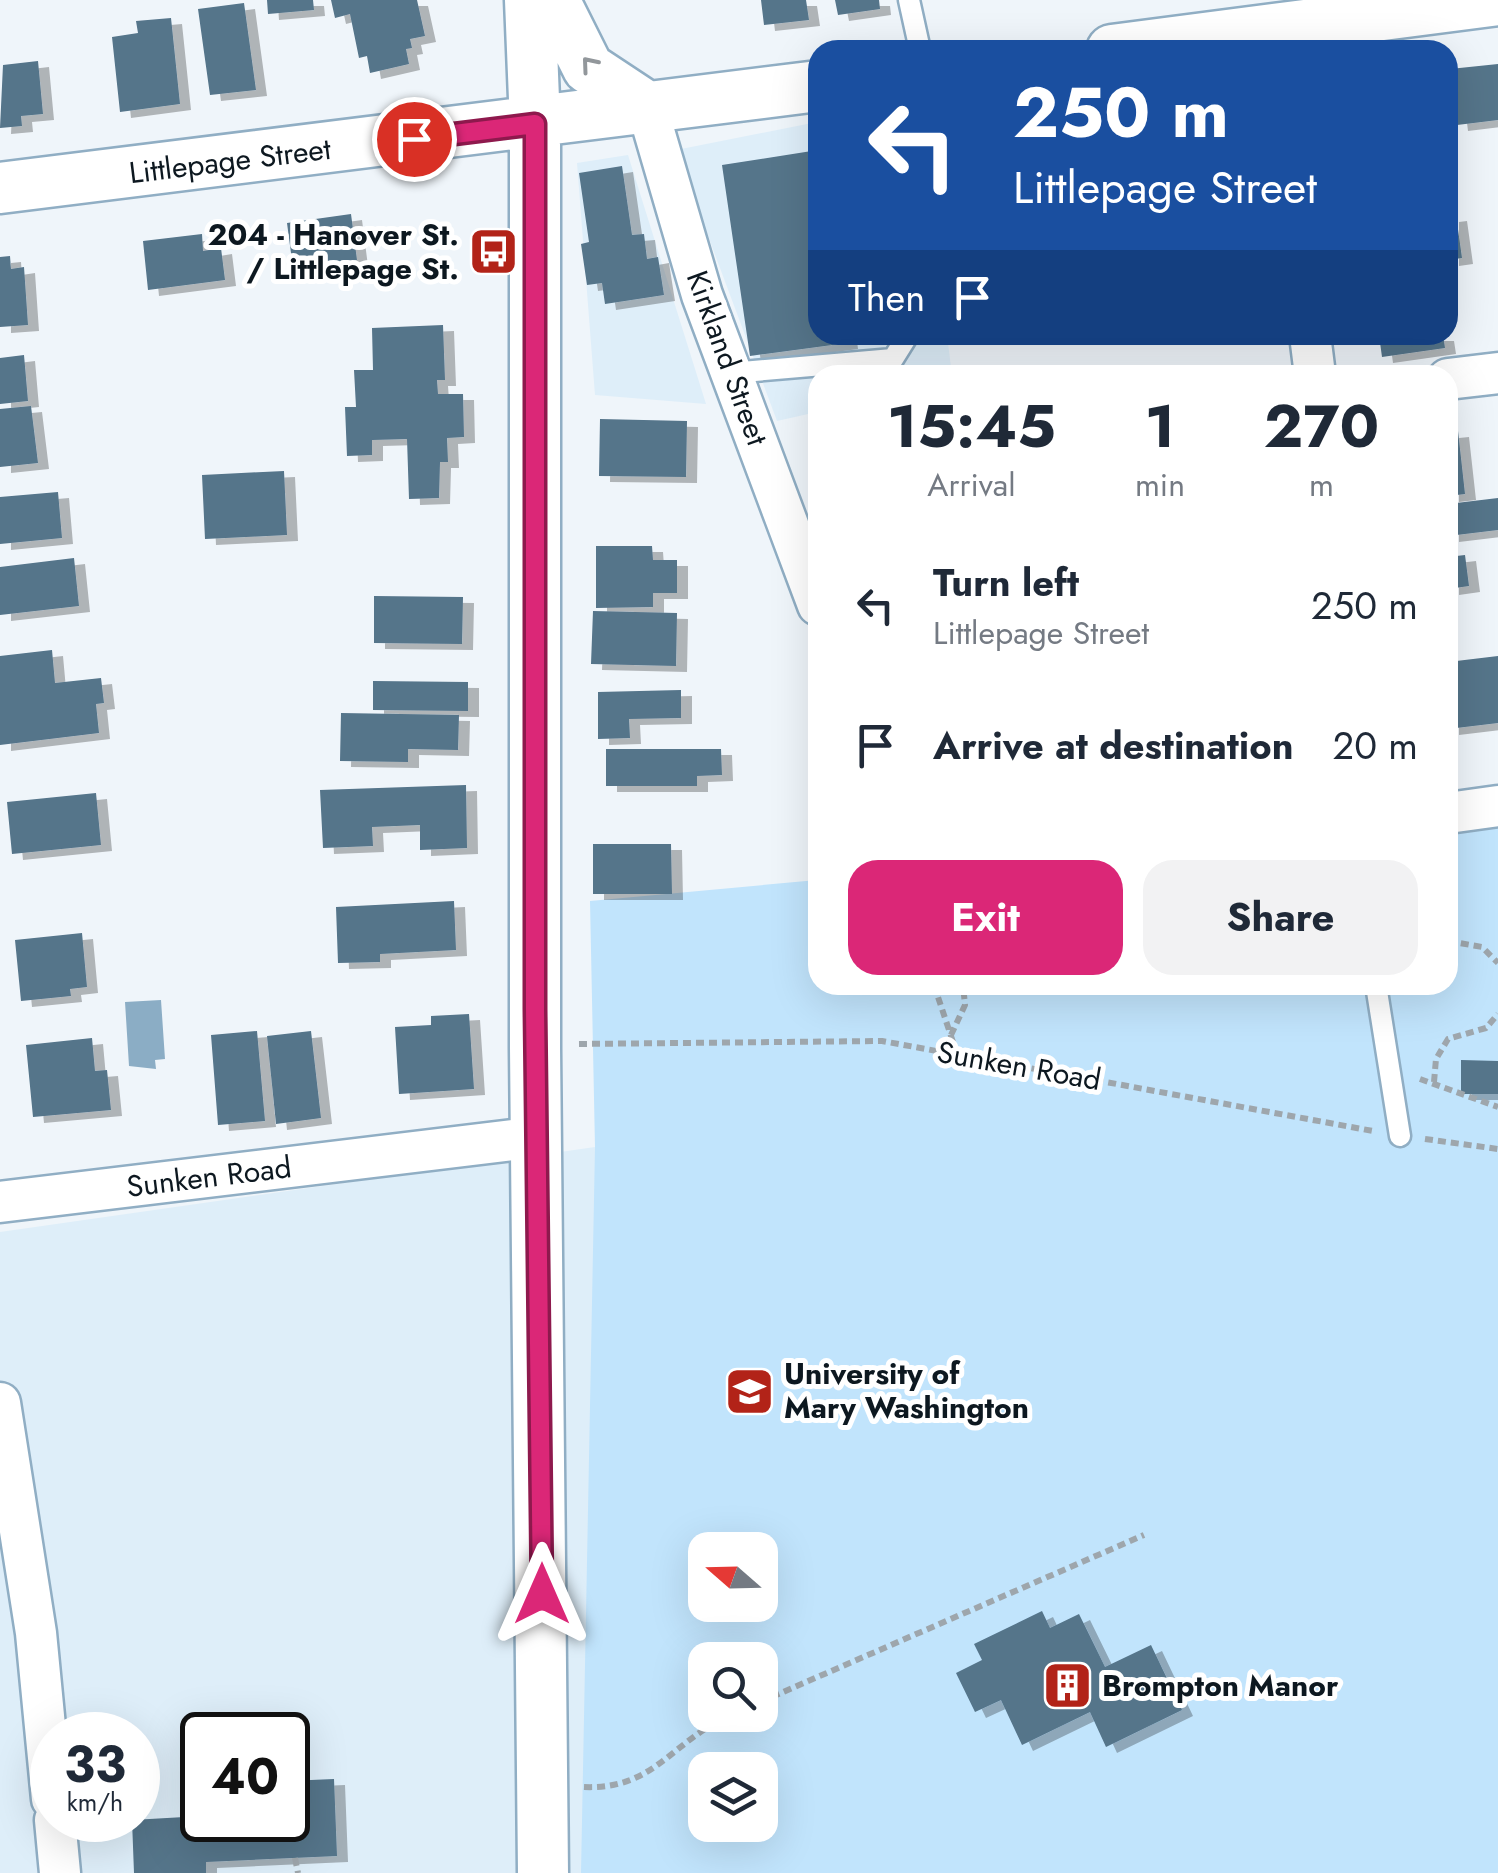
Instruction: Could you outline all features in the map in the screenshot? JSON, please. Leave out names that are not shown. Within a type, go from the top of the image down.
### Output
[{"type":"street","points":[[530,0],[535,124],[536,1048],[543,1873]]},
{"type":"street","points":[[554,0],[588,68],[648,107]]},
{"type":"street","points":[[1182,40],[1498,0]]},
{"type":"street","name":"Littlepage Street","points":[[0,188],[808,87]]},
{"type":"street","name":"Kirkland Street","points":[[648,107],[702,295],[808,579]]},
{"type":"street","points":[[1458,379],[1498,373]]},
{"type":"street","points":[[1458,812],[1498,806]]},
{"type":"street","name":"Sunken Road","points":[[0,1202],[538,1137]]},
{"type":"street","points":[[0,1403],[8,1494],[39,1712]]},
{"type":"street","points":[[56,1842],[60,1873]]},
{"type":"lane","points":[[909,0],[918,40]]},
{"type":"lane","points":[[824,365],[893,359],[902,345]]},
{"type":"lane","points":[[731,373],[808,366]]},
{"type":"lane","points":[[1378,995],[1400,1136]]},
{"type":"path","points":[[1458,943],[1482,947],[1498,963]]},
{"type":"path","points":[[937,995],[958,1056]]},
{"type":"path","points":[[950,1036],[966,1005],[964,995]]},
{"type":"path","points":[[1498,1014],[1486,1028],[1448,1039],[1436,1059],[1434,1082],[1498,1108]]},
{"type":"path","name":"Sunken Road","points":[[536,1048],[882,1040],[1400,1136],[1498,1149]]},
{"type":"path","points":[[778,1694],[1144,1535]]},
{"type":"path","points":[[543,1785],[615,1788],[637,1780],[698,1732]]},
{"type":"path","points":[[295,1858],[298,1873]]},
{"type":"shaded area","points":[[808,124],[808,345],[948,345],[951,365],[808,365],[808,414],[777,421],[676,150]]},
{"type":"shaded area","points":[[628,155],[706,404],[595,395],[577,163]]},
{"type":"shaded area","name":"University of Mary Washington","points":[[1498,820],[1498,1873],[581,1873],[595,1147],[590,901],[808,881],[808,995],[1458,995],[1458,823]]},
{"type":"shaded area","points":[[161,1000],[165,1059],[155,1060],[156,1069],[129,1066],[125,1002]]},
{"type":"shaded area","name":"University of Mary Washington","points":[[595,1147],[1498,1873],[0,1873],[0,1232]]},
{"type":"building","points":[[267,0],[313,0],[314,10],[268,14]]},
{"type":"building","points":[[331,0],[417,0],[425,36],[410,39],[412,48],[406,49],[409,64],[370,73],[367,56],[359,58],[350,14],[335,18]]},
{"type":"building","points":[[761,0],[806,0],[809,20],[764,25]]},
{"type":"building","points":[[835,0],[879,0],[880,9],[838,15]]},
{"type":"building","points":[[244,3],[256,90],[210,95],[198,9]]},
{"type":"building","points":[[171,18],[180,104],[120,112],[112,37],[138,33],[136,21]]},
{"type":"building","points":[[38,61],[43,114],[21,116],[22,126],[0,128],[3,65]]},
{"type":"building","points":[[1498,64],[1498,120],[1458,125],[1458,68]]},
{"type":"building","points":[[808,152],[808,345],[832,345],[750,356],[722,165]]},
{"type":"building","points":[[622,166],[632,235],[644,234],[647,259],[658,257],[664,295],[605,304],[602,283],[587,285],[581,244],[589,242],[579,173]]},
{"type":"building","points":[[351,214],[357,260],[293,268],[287,223]]},
{"type":"building","points":[[202,234],[203,251],[221,248],[225,280],[148,290],[143,241]]},
{"type":"building","points":[[10,256],[11,269],[24,267],[28,325],[0,327],[0,257]]},
{"type":"building","points":[[443,325],[445,380],[437,380],[438,394],[463,394],[464,437],[447,438],[448,462],[440,462],[439,498],[409,499],[407,439],[372,440],[372,455],[347,456],[345,407],[356,407],[354,370],[373,370],[372,328]]},
{"type":"building","points":[[1380,345],[1445,345],[1445,348],[1382,357]]},
{"type":"building","points":[[24,355],[28,401],[0,404],[0,358]]},
{"type":"building","points":[[31,406],[38,463],[0,467],[0,409]]},
{"type":"building","points":[[600,419],[687,421],[686,477],[599,476]]},
{"type":"building","points":[[1458,431],[1465,494],[1458,495]]},
{"type":"building","points":[[284,471],[287,535],[205,539],[202,475]]},
{"type":"building","points":[[58,492],[62,538],[0,544],[0,497]]},
{"type":"building","points":[[1498,498],[1498,530],[1458,535],[1458,503]]},
{"type":"building","points":[[596,546],[652,546],[653,560],[677,560],[677,593],[653,593],[653,607],[596,608]]},
{"type":"building","points":[[1465,555],[1469,586],[1458,588],[1458,556]]},
{"type":"building","points":[[74,558],[79,606],[0,615],[0,567]]},
{"type":"building","points":[[374,596],[463,597],[462,644],[374,643]]},
{"type":"building","points":[[593,611],[677,613],[676,666],[591,664]]},
{"type":"building","points":[[52,650],[55,683],[101,678],[104,703],[96,704],[99,733],[0,745],[0,656]]},
{"type":"building","points":[[1498,656],[1498,723],[1458,728],[1458,661]]},
{"type":"building","points":[[373,681],[468,682],[468,711],[373,710]]},
{"type":"building","points":[[681,690],[681,718],[629,719],[630,738],[598,739],[598,692]]},
{"type":"building","points":[[341,713],[459,715],[458,750],[408,749],[408,762],[340,761]]},
{"type":"building","points":[[606,749],[721,749],[722,775],[697,776],[697,786],[606,786]]},
{"type":"building","points":[[466,785],[467,848],[420,850],[420,825],[372,827],[373,846],[323,848],[320,790]]},
{"type":"building","points":[[96,793],[101,845],[12,854],[7,802]]},
{"type":"building","points":[[593,844],[671,844],[672,894],[593,894]]},
{"type":"building","points":[[454,901],[456,950],[380,954],[380,962],[338,963],[336,907]]},
{"type":"building","points":[[82,933],[87,987],[70,989],[71,996],[21,1001],[15,940]]},
{"type":"building","points":[[469,1014],[474,1089],[399,1094],[395,1027],[431,1025],[431,1016]]},
{"type":"building","points":[[257,1031],[265,1121],[218,1125],[211,1035]]},
{"type":"building","points":[[311,1031],[321,1118],[276,1124],[267,1036]]},
{"type":"building","points":[[92,1038],[95,1071],[107,1070],[111,1110],[33,1117],[26,1045]]},
{"type":"building","points":[[1461,1060],[1498,1061],[1498,1094],[1461,1094]]},
{"type":"building","name":"Brompton Manor","points":[[1042,1611],[1050,1628],[1079,1614],[1105,1667],[1151,1645],[1182,1710],[1106,1747],[1090,1712],[1022,1745],[1001,1700],[975,1712],[956,1673],[982,1660],[974,1644]]},
{"type":"building","points":[[334,1779],[337,1856],[206,1862],[206,1873],[134,1873],[133,1842],[160,1842],[160,1818],[180,1817],[180,1842],[310,1842],[310,1780]]},
{"type":"place","name":"204 - Hanover St. / Littlepage St.","points":[[494,252]]},
{"type":"place","name":"University of Mary Washington","points":[[749,1391]]},
{"type":"place","name":"Brompton Manor","points":[[1067,1686]]},
{"type":"route","points":[[414,139],[535,124],[535,1009],[542,1594]]}]
